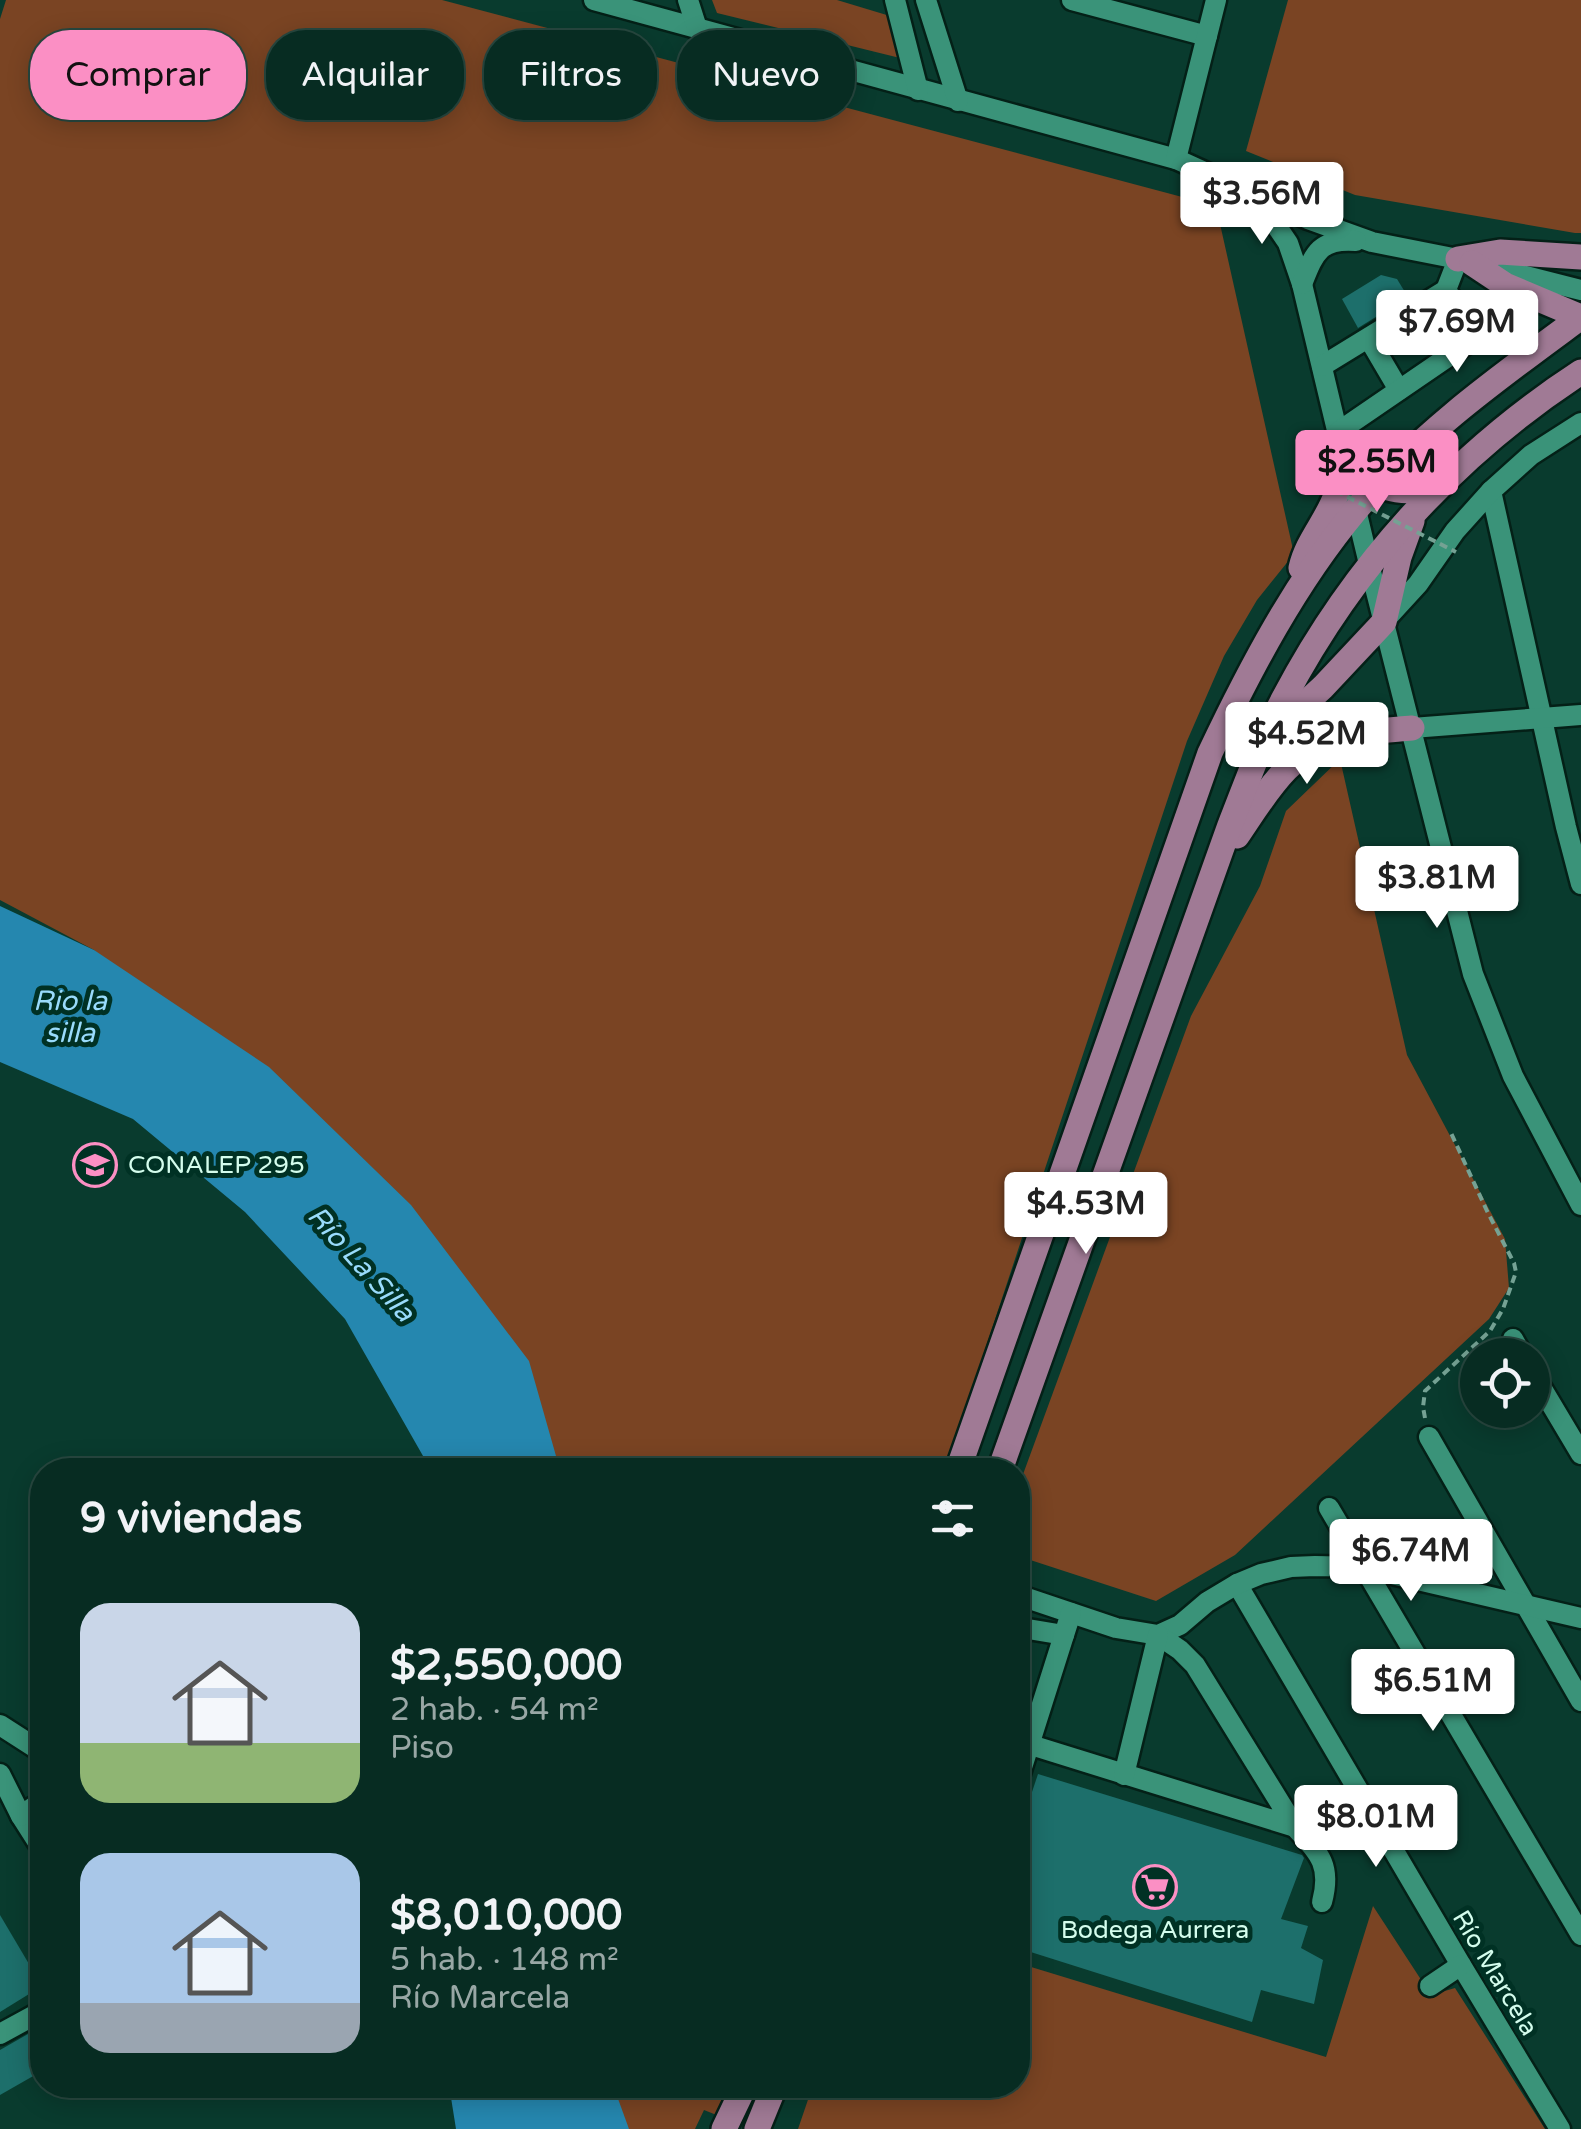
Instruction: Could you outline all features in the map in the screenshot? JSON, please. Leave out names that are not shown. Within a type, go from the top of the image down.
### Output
[{"type":"main road","points":[[1465,261],[1500,252],[1581,257]]},
{"type":"main road","points":[[1465,261],[1504,285],[1581,317]]},
{"type":"main road","points":[[962,1458],[1210,754],[1246,681],[1298,593],[1356,510],[1378,486],[1458,410],[1581,317]]},
{"type":"main road","points":[[1004,1458],[1261,744],[1299,672],[1369,564],[1417,508],[1531,407],[1581,372]]},
{"type":"main road","points":[[1342,445],[1357,472],[1378,486],[1414,492],[1439,485]]},
{"type":"main road","points":[[1298,593],[1303,560],[1336,496],[1342,445]]},
{"type":"main road","points":[[1261,744],[1384,622],[1399,556],[1417,508]]},
{"type":"main road","points":[[1216,864],[1270,787],[1308,751],[1353,734],[1412,728]]},
{"type":"main road","points":[[1040,1237],[1052,1242],[1059,1261],[1049,1305],[1051,1325]]},
{"type":"main road","points":[[724,2129],[739,2098]]},
{"type":"main road","points":[[757,2129],[770,2098]]},
{"type":"street","points":[[594,0],[1176,159],[1372,242]]},
{"type":"street","points":[[688,0],[697,28]]},
{"type":"street","points":[[896,0],[918,90]]},
{"type":"street","points":[[926,0],[958,101]]},
{"type":"street","points":[[1072,0],[1208,36]]},
{"type":"street","points":[[1176,159],[1216,0]]},
{"type":"street","points":[[1254,192],[1288,243],[1302,284],[1473,974],[1513,1076],[1572,1167],[1581,1204]]},
{"type":"street","points":[[1302,284],[1313,256],[1326,244],[1345,240],[1465,261],[1581,290]]},
{"type":"street","points":[[1322,366],[1446,290],[1465,261]]},
{"type":"street","points":[[1446,290],[1476,338]]},
{"type":"street","points":[[1342,445],[1399,390],[1534,298]]},
{"type":"street","points":[[1369,339],[1399,390]]},
{"type":"street","points":[[1384,622],[1491,491],[1531,455],[1581,423]]},
{"type":"street","points":[[1491,491],[1581,884]]},
{"type":"street","points":[[1412,728],[1581,715]]},
{"type":"street","points":[[1550,1402],[1581,1454]]},
{"type":"street","points":[[1429,1438],[1581,1701]]},
{"type":"street","points":[[1329,1508],[1581,1935]]},
{"type":"street","points":[[1158,1635],[1180,1625],[1237,1584],[1261,1574],[1316,1566],[1362,1568],[1581,1618]]},
{"type":"street","name":"Río Marcela","points":[[1237,1584],[1560,2129]]},
{"type":"street","points":[[1030,1599],[1116,1628],[1158,1635],[1195,1664],[1295,1827],[1316,1850],[1326,1871],[1322,1902]]},
{"type":"street","points":[[1030,1725],[1071,1612]]},
{"type":"street","points":[[1030,1630],[1064,1635]]},
{"type":"street","points":[[1124,1775],[1158,1635]]},
{"type":"street","points":[[0,1725],[30,1744]]},
{"type":"street","points":[[1030,1745],[1295,1827]]},
{"type":"street","points":[[0,1774],[30,1830]]},
{"type":"street","points":[[21,1816],[30,1810]]},
{"type":"street","points":[[1430,1986],[1461,1966]]},
{"type":"street","points":[[0,2034],[30,2018]]},
{"type":"path","points":[[1324,485],[1456,552]]},
{"type":"path","points":[[1429,1438],[1424,1391],[1490,1331],[1504,1309],[1516,1272],[1451,1133]]},
{"type":"shaded area","points":[[6,0],[442,0],[555,30],[484,30],[484,120],[657,120],[657,57],[677,63],[677,120],[855,120],[855,110],[1216,206],[1294,554],[1257,600],[1224,656],[1187,741],[949,1458],[512,1458],[94,950],[0,900],[0,19]]},
{"type":"shaded area","points":[[712,0],[837,0],[890,16],[900,58],[855,47],[855,30],[786,30],[717,13]]},
{"type":"shaded area","points":[[1288,0],[1581,0],[1581,233],[1355,195],[1246,151]]},
{"type":"shaded area","points":[[1340,759],[1407,1055],[1505,1239],[1509,1288],[1489,1319],[1469,1338],[1460,1338],[1460,1346],[1235,1555],[1156,1601],[1030,1560],[1029,1458],[1191,1016],[1260,886],[1286,811]]},
{"type":"shaded area","points":[[1373,1906],[1431,1995],[1455,1988],[1545,2129],[798,2129],[809,2098],[1030,2098],[1030,1967],[1326,2057]]},
{"type":"shaded area","points":[[547,2098],[736,2098],[729,2120],[704,2110],[695,2129],[561,2129]]},
{"type":"water","name":"Rio la silla","points":[[0,906],[94,950],[269,1067],[411,1205],[529,1361],[557,1458],[424,1458],[345,1319],[245,1212],[133,1119],[0,1062]]},
{"type":"water","points":[[451,2098],[618,2098],[629,2129],[456,2129]]},
{"type":"building","points":[[1381,275],[1397,279],[1408,297],[1358,328],[1342,299]]},
{"type":"building","points":[[1438,311],[1443,319],[1394,352],[1387,342]]},
{"type":"building","name":"Bodega Aurrera","points":[[1038,1774],[1302,1855],[1281,1919],[1308,1926],[1301,1948],[1323,1960],[1314,2004],[1261,1990],[1252,2022],[1030,1952],[1030,1798]]},
{"type":"building","points":[[0,1915],[30,1966],[30,1993],[0,2012]]},
{"type":"building","points":[[30,2033],[30,2078],[0,2095],[0,2050]]},
{"type":"place","name":"CONALEP 295","points":[[95,1165]]},
{"type":"place","name":"Bodega Aurrera","points":[[1155,1887]]},
{"type":"water label","name":"Río La Silla","points":[[361,1264]]}]
